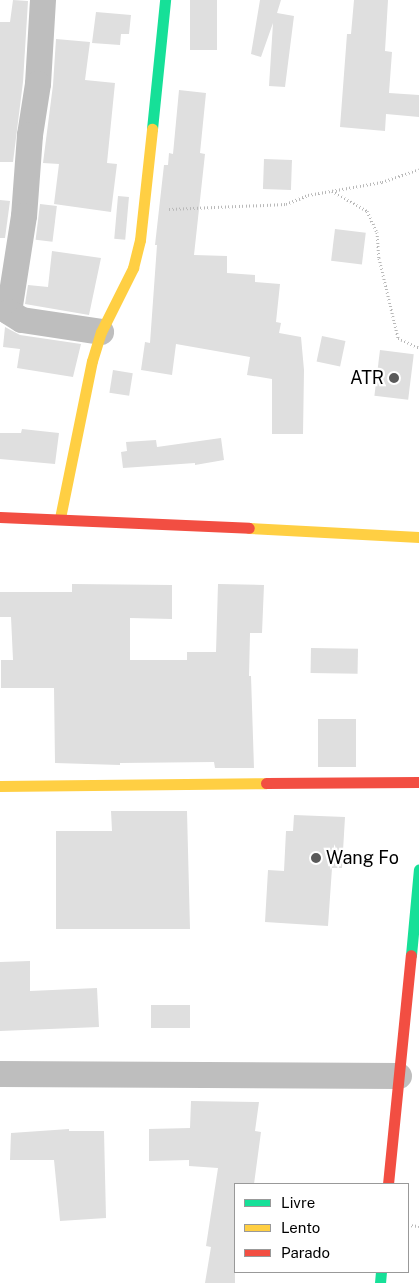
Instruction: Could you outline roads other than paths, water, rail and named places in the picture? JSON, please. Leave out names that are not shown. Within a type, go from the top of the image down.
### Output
[{"type":"street","points":[[43,0],[38,84],[30,135],[24,216],[8,257],[9,312],[22,320],[102,332]]},
{"type":"street","points":[[60,518],[85,390],[102,332],[133,268],[140,240],[165,0]]},
{"type":"street","points":[[0,517],[60,518],[419,537]]},
{"type":"street","points":[[0,786],[419,782]]},
{"type":"street","points":[[388,1183],[419,869]]},
{"type":"street","points":[[0,1074],[399,1076]]},
{"type":"place","name":"ATR","points":[[394,378]]},
{"type":"place","name":"Wang Fo","points":[[316,858]]}]
